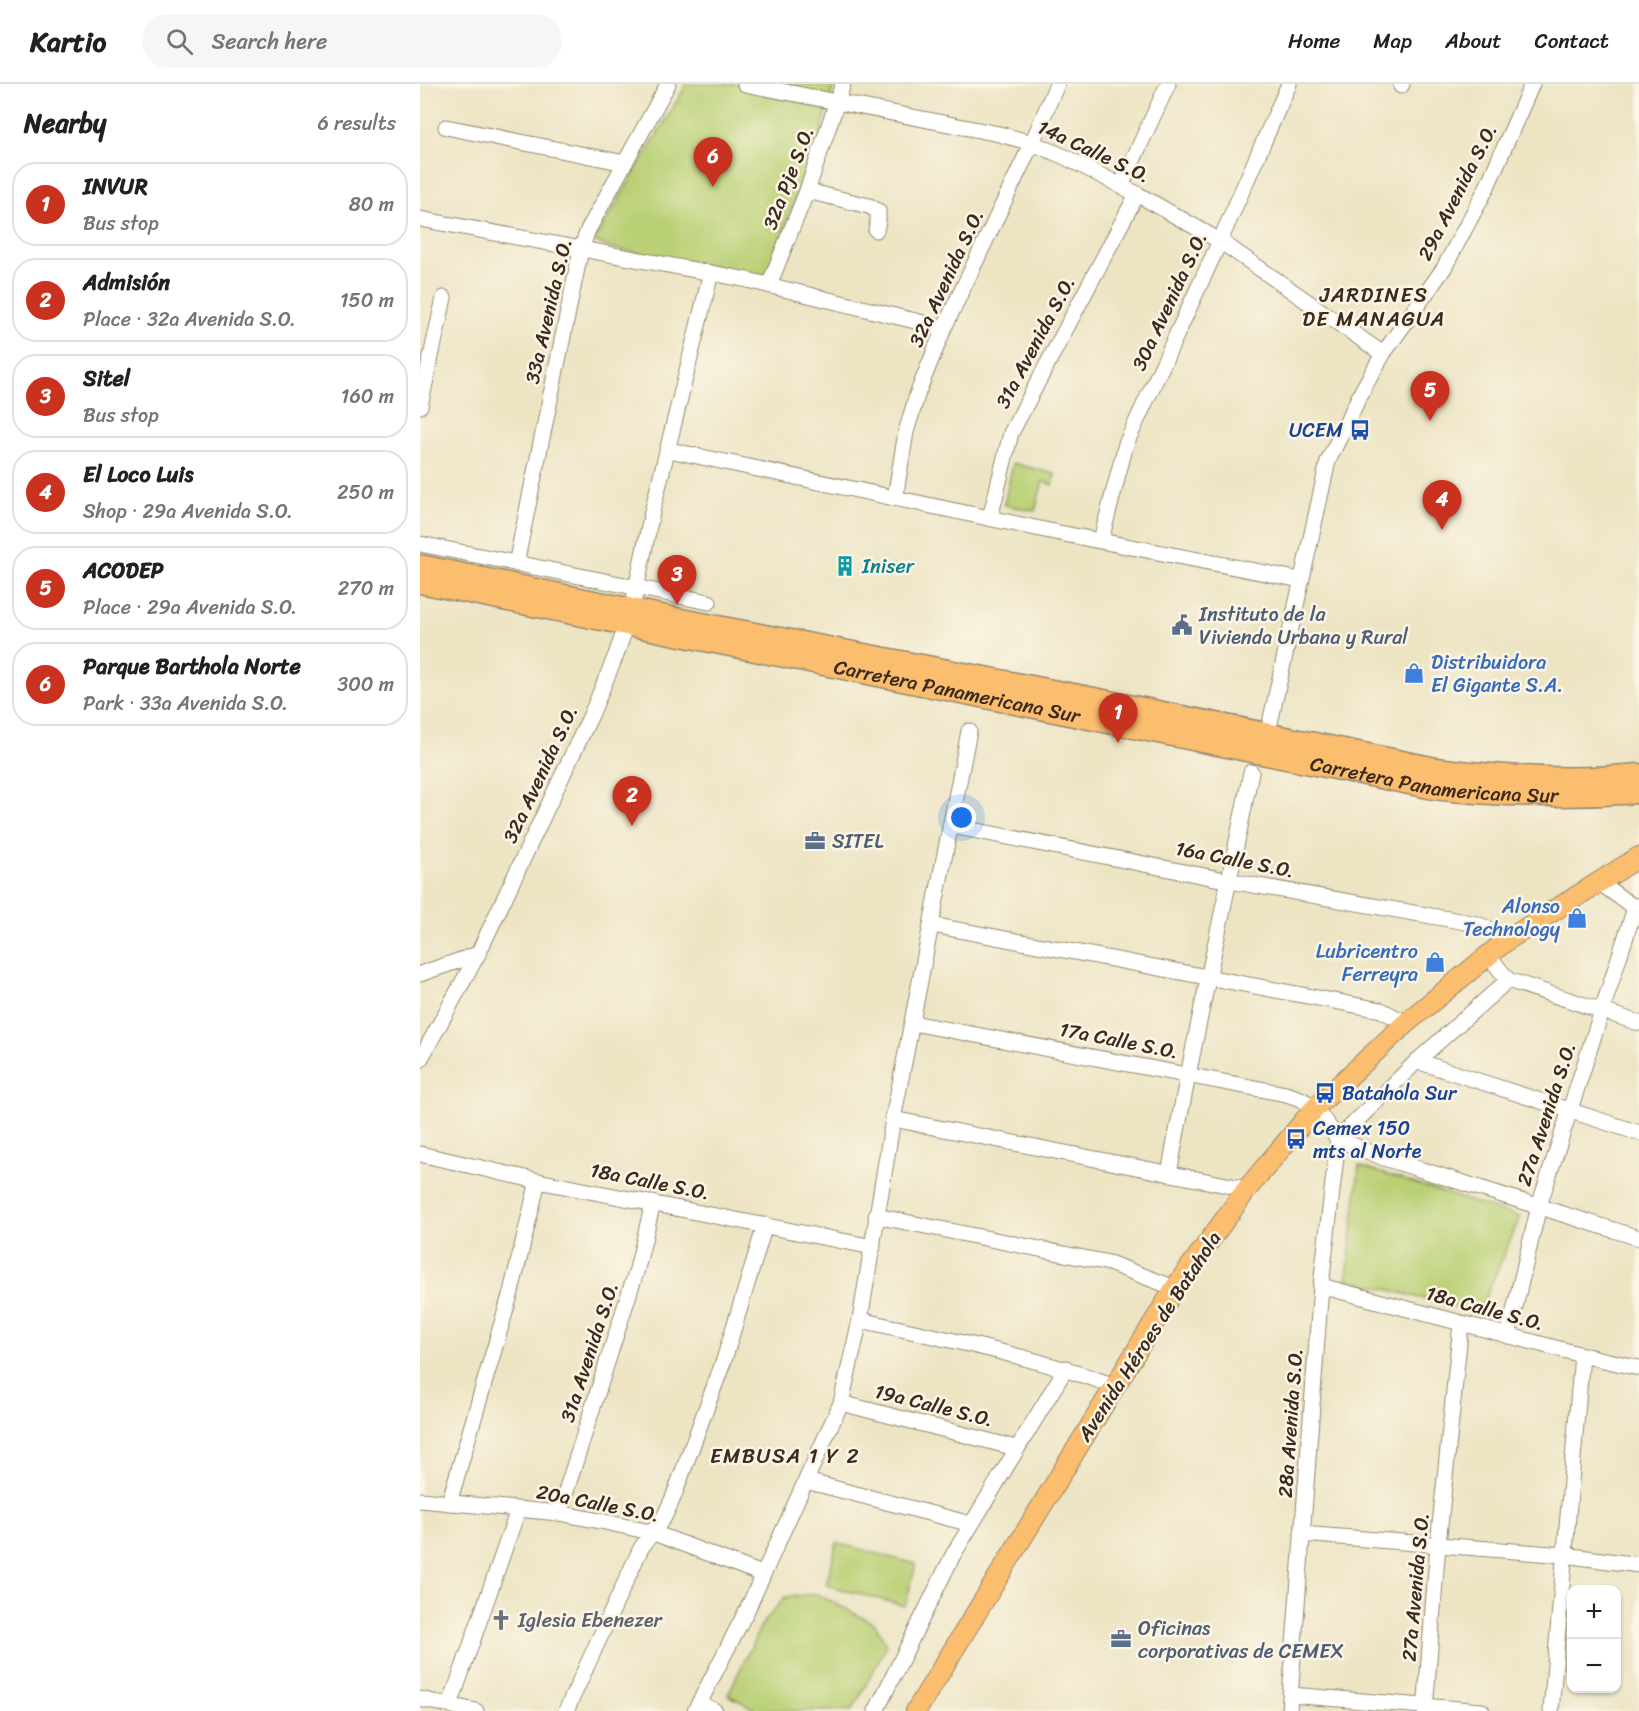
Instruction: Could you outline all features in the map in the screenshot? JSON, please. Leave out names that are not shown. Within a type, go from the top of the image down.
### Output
[{"type":"highway","name":"Carretera Panamericana Sur","points":[[420,566],[1026,685],[1266,744],[1487,776],[1636,783]]},
{"type":"highway","name":"Carretera Panamericana Sur","points":[[420,582],[632,607]]},
{"type":"main road","name":"Avenida Héroes de Batahola","points":[[916,1711],[1175,1288],[1247,1189],[1315,1108],[1406,1023],[1507,940],[1639,857]]},
{"type":"street","name":"33a Avenida S.O.","points":[[516,564],[582,249],[588,230],[668,84]]},
{"type":"street","name":"14a Calle S.O.","points":[[745,84],[999,134],[1032,143],[1137,194],[1220,241],[1383,354]]},
{"type":"street","name":"32a Pje S.O.","points":[[769,285],[807,191],[843,84]]},
{"type":"street","name":"32a Avenida S.O.","points":[[894,498],[906,432],[918,392],[944,328],[1032,143],[1057,84]]},
{"type":"street","points":[[1121,186],[1168,84]]},
{"type":"street","name":"30a Avenida S.O.","points":[[1101,540],[1126,444],[1220,241],[1289,84]]},
{"type":"street","name":"29a Avenida S.O.","points":[[1266,744],[1328,461],[1383,354],[1444,268],[1486,189],[1532,84]]},
{"type":"street","points":[[446,127],[625,163]]},
{"type":"street","points":[[807,191],[869,206],[878,211],[876,230]]},
{"type":"street","name":"31a Avenida S.O.","points":[[990,518],[1011,433],[1137,194]]},
{"type":"street","points":[[420,219],[769,285],[944,328]]},
{"type":"street","name":"32a Avenida S.O.","points":[[420,1060],[427,1029],[478,954],[591,715],[632,607],[652,512],[711,273]]},
{"type":"street","points":[[420,406],[444,298]]},
{"type":"street","points":[[669,450],[990,518],[1301,580]]},
{"type":"street","points":[[420,544],[516,564],[632,607],[709,602]]},
{"type":"street","points":[[715,1711],[697,1707],[748,1608],[841,1403],[860,1320],[876,1216],[969,731]]},
{"type":"street","points":[[1169,1174],[1187,1074],[1230,881],[1251,772]]},
{"type":"street","name":"16a Calle S.O.","points":[[952,826],[1230,881],[1477,924],[1494,931],[1507,940]]},
{"type":"street","points":[[1600,883],[1638,908]]},
{"type":"street","name":"27a Avenida S.O.","points":[[1508,1336],[1539,1206],[1571,1112],[1601,1012],[1638,908]]},
{"type":"street","points":[[932,925],[1381,1010],[1406,1023]]},
{"type":"street","points":[[420,974],[478,954]]},
{"type":"street","points":[[1488,955],[1508,980],[1639,1023]]},
{"type":"street","points":[[1338,1138],[1417,1061],[1508,980]]},
{"type":"street","name":"17a Calle S.O.","points":[[913,1023],[1286,1094],[1301,1099],[1315,1108]]},
{"type":"street","points":[[1417,1061],[1639,1133]]},
{"type":"street","points":[[1315,1108],[1338,1138],[1384,1158],[1639,1238]]},
{"type":"street","points":[[894,1119],[1247,1189]]},
{"type":"street","name":"28a Avenida S.O.","points":[[1289,1711],[1321,1286],[1338,1138]]},
{"type":"street","name":"18a Calle S.O.","points":[[420,1154],[538,1181],[873,1246]]},
{"type":"street","points":[[449,1503],[511,1292],[538,1181]]},
{"type":"street","name":"31a Avenida S.O.","points":[[560,1513],[637,1269],[653,1203]]},
{"type":"street","points":[[876,1216],[1109,1263],[1175,1288]]},
{"type":"street","points":[[566,1711],[641,1548],[654,1533],[673,1498],[724,1360],[765,1225]]},
{"type":"street","name":"18a Calle S.O.","points":[[1321,1286],[1461,1324],[1639,1368]]},
{"type":"street","points":[[860,1320],[1066,1368],[1115,1386]]},
{"type":"street","name":"27a Avenida S.O.","points":[[1426,1709],[1438,1544],[1461,1324]]},
{"type":"street","points":[[1551,1711],[1582,1355]]},
{"type":"street","points":[[876,1711],[953,1555],[1066,1368]]},
{"type":"street","name":"19a Calle S.O.","points":[[841,1403],[1016,1448]]},
{"type":"street","points":[[806,1481],[971,1524]]},
{"type":"street","name":"20a Calle S.O.","points":[[420,1500],[560,1513],[654,1533],[762,1575]]},
{"type":"street","points":[[450,1705],[518,1509]]},
{"type":"street","points":[[1302,1534],[1564,1555],[1639,1565]]},
{"type":"street","points":[[1291,1695],[1426,1709],[1482,1711]]},
{"type":"street","points":[[420,1699],[476,1711]]},
{"type":"green space","points":[[685,84],[834,84],[821,133],[766,275],[610,248],[594,241]]},
{"type":"green space","points":[[1013,463],[1055,474],[1052,485],[1043,481],[1035,511],[1004,505]]},
{"type":"green space","points":[[1359,1166],[1520,1217],[1479,1313],[1347,1279]]},
{"type":"green space","points":[[837,1543],[916,1564],[905,1606],[826,1585]]},
{"type":"green space","points":[[817,1594],[875,1624],[887,1645],[852,1711],[758,1711],[728,1695],[761,1626],[785,1597]]},
{"type":"place","name":"Parque Barthola Norte","points":[[713,187]]},
{"type":"place","name":"ACODEP","points":[[1430,421]]},
{"type":"place","name":"UCEM","points":[[1360,430]]},
{"type":"place","name":"El Loco Luis","points":[[1442,530]]},
{"type":"place","name":"Iniser","points":[[845,566]]},
{"type":"place","name":"Sitel","points":[[677,605]]},
{"type":"place","name":"Instituto de la Vivienda Urbana y Rural","points":[[1182,625]]},
{"type":"place","name":"Distribuidora El Gigante S.A.","points":[[1414,673]]},
{"type":"place","name":"INVUR","points":[[1118,743]]},
{"type":"place","name":"Admisión","points":[[632,826]]},
{"type":"place","name":"SITEL","points":[[815,841]]},
{"type":"place","name":"Alonso Technology","points":[[1577,918]]},
{"type":"place","name":"Lubricentro Ferreyra","points":[[1435,962]]},
{"type":"place","name":"Batahola Sur","points":[[1325,1093]]},
{"type":"place","name":"Cemex 150 mts al Norte","points":[[1296,1139]]},
{"type":"place","name":"Iglesia Ebenezer","points":[[501,1620]]},
{"type":"place","name":"Oficinas corporativas de CEMEX","points":[[1121,1639]]},
{"type":"district","name":"JARDINES DE MANAGUA","points":[[1374,307]]},
{"type":"district","name":"EMBUSA 1 Y 2","points":[[785,1456]]}]
